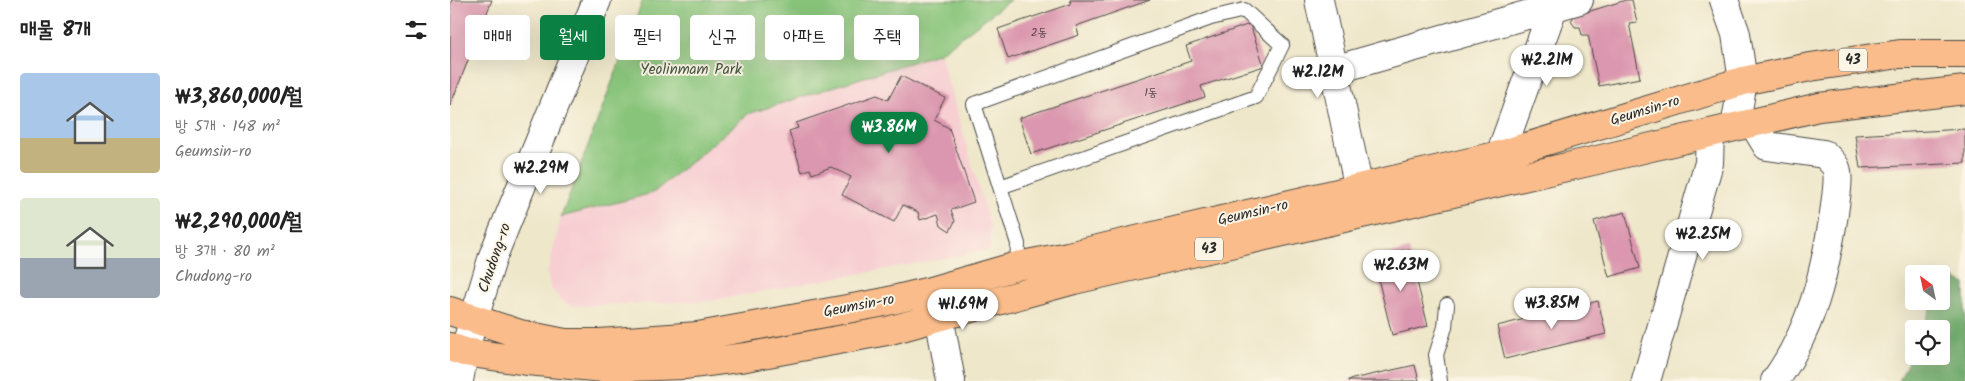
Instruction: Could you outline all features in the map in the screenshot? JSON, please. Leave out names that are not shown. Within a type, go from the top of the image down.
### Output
[{"type":"main road","name":"Geumsin-ro","points":[[462,315],[520,334],[564,343],[599,343],[698,336],[880,303],[934,290],[1017,266],[1068,256],[1500,155],[1743,81],[1810,67],[1900,54],[1965,54]]},
{"type":"main road","name":"Geumsin-ro","points":[[457,350],[527,361],[604,368],[684,366],[746,357],[887,331],[1074,280],[1819,107],[1965,90]]},
{"type":"street","name":"Chudong-ro","points":[[459,381],[457,350],[462,315],[493,256],[597,0]]},
{"type":"street","points":[[1320,0],[1359,189]]},
{"type":"street","points":[[1334,70],[1555,4],[1580,0]]},
{"type":"street","points":[[1646,381],[1709,163],[1732,128],[1743,81],[1736,34],[1724,0]]},
{"type":"street","points":[[1500,155],[1555,4]]},
{"type":"street","points":[[1732,128],[1767,146],[1824,154],[1836,168],[1837,195],[1827,262],[1818,294],[1786,365],[1775,381]]},
{"type":"street","points":[[934,290],[951,381]]},
{"type":"lane","points":[[1000,187],[1256,97],[1282,45],[1244,10],[1210,18],[974,104],[1000,187],[1018,244],[1017,266]]},
{"type":"lane","points":[[1440,381],[1436,355],[1445,327],[1448,305]]},
{"type":"shaded area","points":[[940,53],[990,227],[990,250],[710,301],[572,306],[561,300],[552,290],[547,274],[561,217],[653,193],[748,114]]},
{"type":"green space","name":"Yeolinmam Park","points":[[643,0],[1010,0],[940,53],[919,60],[919,15],[854,15],[854,60],[918,60],[748,114],[653,193],[561,217],[620,60],[680,60],[680,15],[637,15]]},
{"type":"green space","points":[[1950,276],[1965,284],[1965,381],[1899,381],[1906,365],[1950,365],[1950,320],[1926,320],[1930,310],[1950,310]]},
{"type":"building","points":[[452,0],[492,0],[486,15],[465,15],[465,60],[468,60],[450,106],[450,5]]},
{"type":"building","points":[[1070,0],[1150,0],[1076,26],[1079,35],[1008,59],[998,29],[1071,4]]},
{"type":"building","points":[[1626,0],[1632,0],[1637,22],[1629,23],[1640,78],[1599,86],[1588,35],[1582,35],[1580,27],[1575,27],[1571,21],[1574,16]]},
{"type":"building","points":[[1250,24],[1264,66],[1201,86],[1205,97],[1031,154],[1019,118],[1191,61],[1186,46]]},
{"type":"building","points":[[901,76],[945,98],[934,120],[949,128],[974,202],[951,210],[955,221],[950,231],[941,225],[938,214],[920,220],[918,212],[903,205],[894,222],[842,195],[851,177],[831,167],[812,174],[810,169],[802,172],[789,131],[798,128],[796,123],[877,95],[888,100]]},
{"type":"building","points":[[1965,129],[1965,163],[1860,168],[1855,135]]},
{"type":"building","points":[[1625,212],[1640,268],[1609,277],[1594,221]]},
{"type":"building","points":[[1409,249],[1428,326],[1392,335],[1373,258]]},
{"type":"building","points":[[1598,301],[1606,334],[1505,359],[1497,326]]},
{"type":"building","points":[[1415,365],[1419,381],[1348,381],[1348,380]]}]
